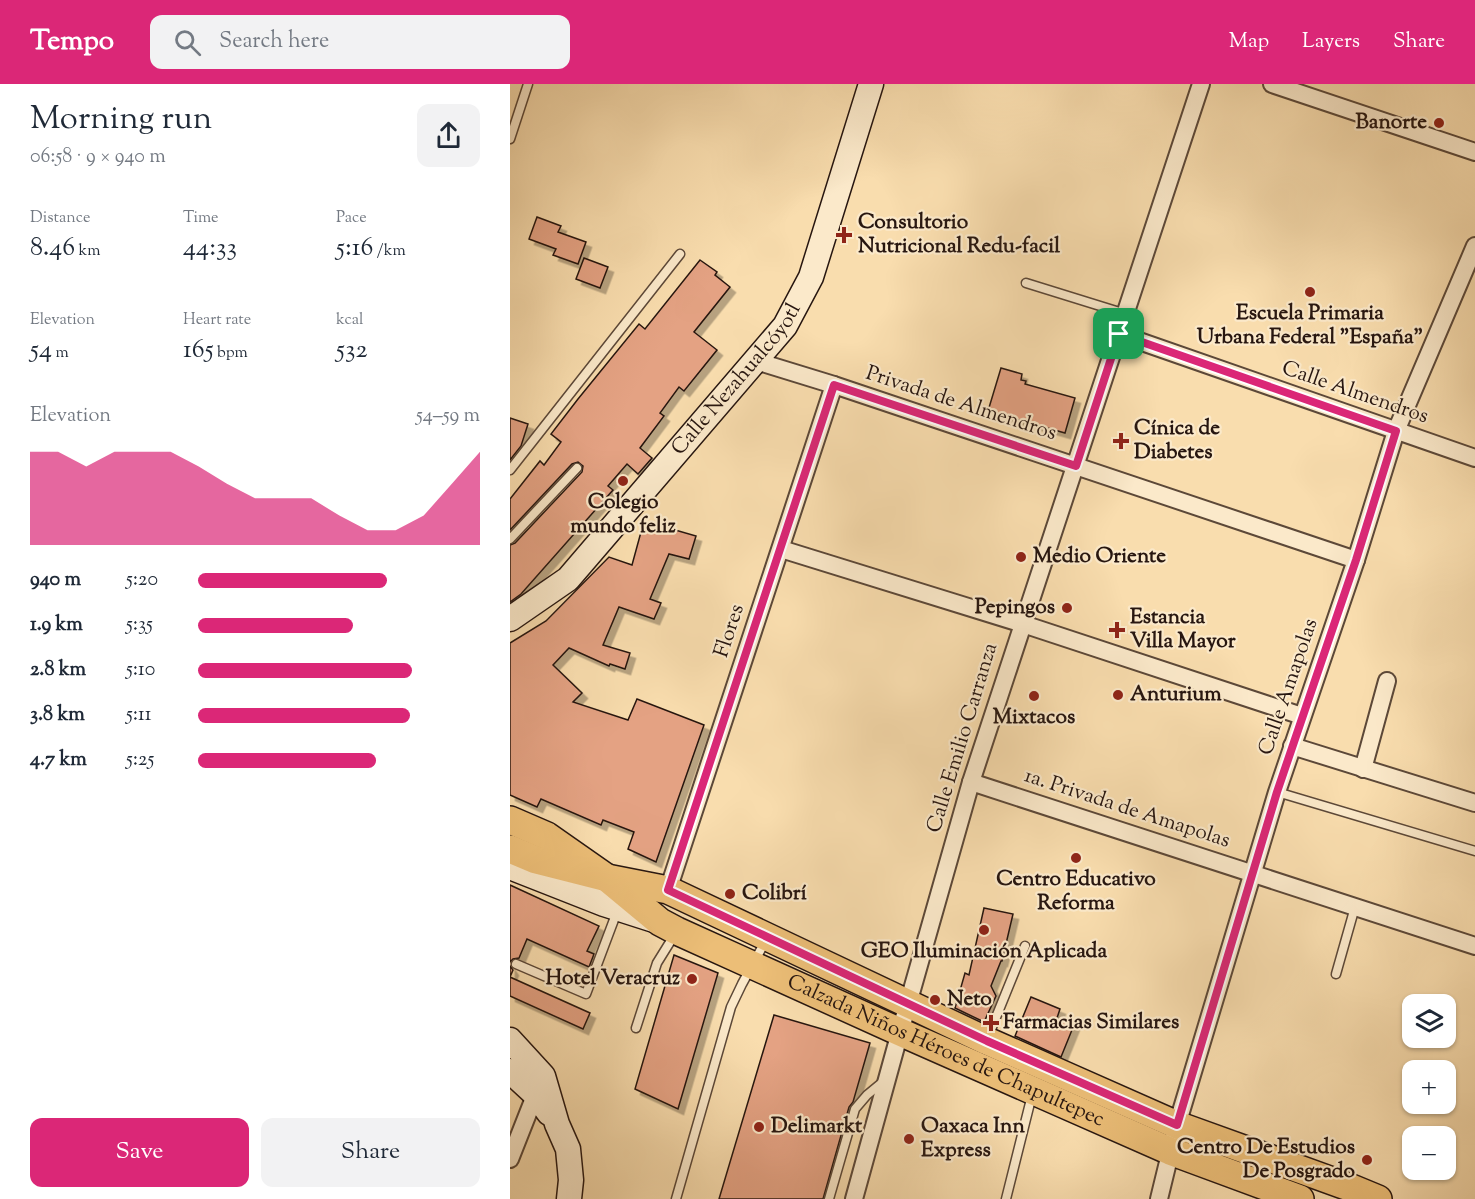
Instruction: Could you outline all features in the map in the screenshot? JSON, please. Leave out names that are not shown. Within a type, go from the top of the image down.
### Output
[{"type":"main road","name":"Calle Nezahualcóyotl","points":[[510,619],[568,579],[786,326],[811,277],[871,84]]},
{"type":"main road","name":"Calzada Niños Héroes de Chapultepec","points":[[510,820],[547,836],[607,878],[668,926],[900,1032],[1170,1151],[1300,1199]]},
{"type":"main road","name":"Calzada Niños Héroes de Chapultepec","points":[[510,849],[536,860],[607,878],[668,890],[987,1041],[1177,1125],[1378,1199]]},
{"type":"main road","points":[[510,867],[668,926]]},
{"type":"main road","points":[[510,1040],[539,1085],[568,1149],[571,1180],[569,1199]]},
{"type":"main road","points":[[510,1071],[539,1085]]},
{"type":"street","name":"Calle Emilio Carranza","points":[[854,1199],[971,783],[1201,84]]},
{"type":"street","points":[[1272,84],[1475,152]]},
{"type":"street","name":"Calle Amapolas","points":[[1159,1199],[1177,1125],[1277,792],[1356,560],[1396,431],[1475,246]]},
{"type":"street","name":"Calle Almendros","points":[[1119,334],[1475,458]]},
{"type":"street","name":"Privada de Almendros","points":[[756,361],[1356,560]]},
{"type":"street","name":"Flores","points":[[668,890],[834,385]]},
{"type":"street","points":[[781,549],[1023,624],[1302,716]]},
{"type":"street","points":[[1364,769],[1388,681]]},
{"type":"street","points":[[1292,746],[1475,803]]},
{"type":"street","name":"1a. Privada de Amapolas","points":[[971,783],[1475,946]]},
{"type":"street","points":[[510,1159],[539,1085]]},
{"type":"lane","points":[[510,139],[528,84]]},
{"type":"lane","points":[[510,470],[680,254]]},
{"type":"lane","points":[[1026,283],[1126,314]]},
{"type":"lane","points":[[510,539],[577,468]]},
{"type":"lane","points":[[1277,792],[1475,851]]},
{"type":"lane","points":[[1336,974],[1355,907]]},
{"type":"lane","points":[[516,964],[586,994],[618,908]]},
{"type":"lane","points":[[636,1028],[668,926]]},
{"type":"lane","points":[[676,1199],[731,1007],[741,984],[768,937]]},
{"type":"lane","points":[[987,1041],[1025,946]]},
{"type":"lane","points":[[829,1199],[855,1109],[887,1078]]},
{"type":"lane","points":[[1006,1199],[1033,1091]]},
{"type":"building","points":[[537,217],[561,226],[558,232],[586,242],[578,264],[553,255],[556,249],[529,239]]},
{"type":"building","points":[[584,258],[608,267],[600,288],[576,279]]},
{"type":"building","points":[[700,260],[717,272],[715,275],[730,287],[694,332],[717,350],[684,391],[679,387],[660,413],[664,416],[640,448],[652,458],[638,474],[627,464],[608,486],[613,490],[521,594],[510,602],[510,545],[515,543],[582,472],[583,466],[578,462],[572,464],[510,530],[510,499],[540,461],[544,465],[561,442],[551,434],[578,399],[639,324],[645,329]]},
{"type":"building","points":[[1001,368],[1022,374],[1021,380],[1026,381],[1025,384],[1075,398],[1065,433],[988,411]]},
{"type":"building","points":[[510,418],[528,424],[521,446],[510,460]]},
{"type":"building","points":[[644,521],[696,536],[689,559],[669,554],[650,599],[661,603],[654,619],[619,607],[603,645],[630,653],[625,669],[610,664],[609,666],[569,648],[553,665],[582,693],[573,702],[628,720],[637,699],[704,725],[656,862],[628,849],[634,832],[603,820],[601,825],[541,799],[537,807],[510,795],[510,643],[546,621],[609,557],[632,565]]},
{"type":"building","points":[[510,885],[599,926],[587,951],[594,954],[589,967],[527,939],[519,958],[510,962]]},
{"type":"building","points":[[984,908],[1013,914],[1002,961],[991,986],[996,996],[984,1022],[955,1008],[965,973],[969,975]]},
{"type":"building","points":[[674,955],[718,973],[678,1109],[635,1089]]},
{"type":"building","points":[[510,977],[590,1013],[583,1029],[510,996]]},
{"type":"building","points":[[1031,997],[1060,1009],[1057,1018],[1074,1025],[1061,1057],[1015,1036]]},
{"type":"building","points":[[774,1015],[870,1043],[853,1102],[849,1107],[823,1199],[719,1199]]},
{"type":"place","name":"Banorte","points":[[1439,123]]},
{"type":"place","name":"Consultorio Nutricional Redu-facil","points":[[844,235]]},
{"type":"place","name":"Escuela Primaria Urbana Federal \"España\"","points":[[1310,292]]},
{"type":"place","name":"Cínica de Diabetes","points":[[1121,441]]},
{"type":"place","name":"Colegio mundo feliz","points":[[623,481]]},
{"type":"place","name":"Medio Oriente","points":[[1021,557]]},
{"type":"place","name":"Pepingos","points":[[1067,608]]},
{"type":"place","name":"Estancia Villa Mayor","points":[[1117,630]]},
{"type":"place","name":"Anturium","points":[[1118,695]]},
{"type":"place","name":"Mixtacos","points":[[1034,696]]},
{"type":"place","name":"Centro Educativo Reforma","points":[[1076,858]]},
{"type":"place","name":"Colibrí","points":[[730,894]]},
{"type":"place","name":"GEO Iluminación Aplicada","points":[[984,930]]},
{"type":"place","name":"Hotel Veracruz","points":[[692,979]]},
{"type":"place","name":"Neto","points":[[935,1000]]},
{"type":"place","name":"Farmacias Similares","points":[[991,1023]]},
{"type":"place","name":"Delimarkt","points":[[759,1127]]},
{"type":"place","name":"Oaxaca Inn Express","points":[[909,1139]]},
{"type":"place","name":"Centro De Estudios De Posgrado","points":[[1367,1160]]},
{"type":"route","points":[[1119,334],[1396,431],[1356,560],[1277,792],[1177,1125],[987,1041],[668,890],[834,385],[1076,466],[1119,334]]}]
